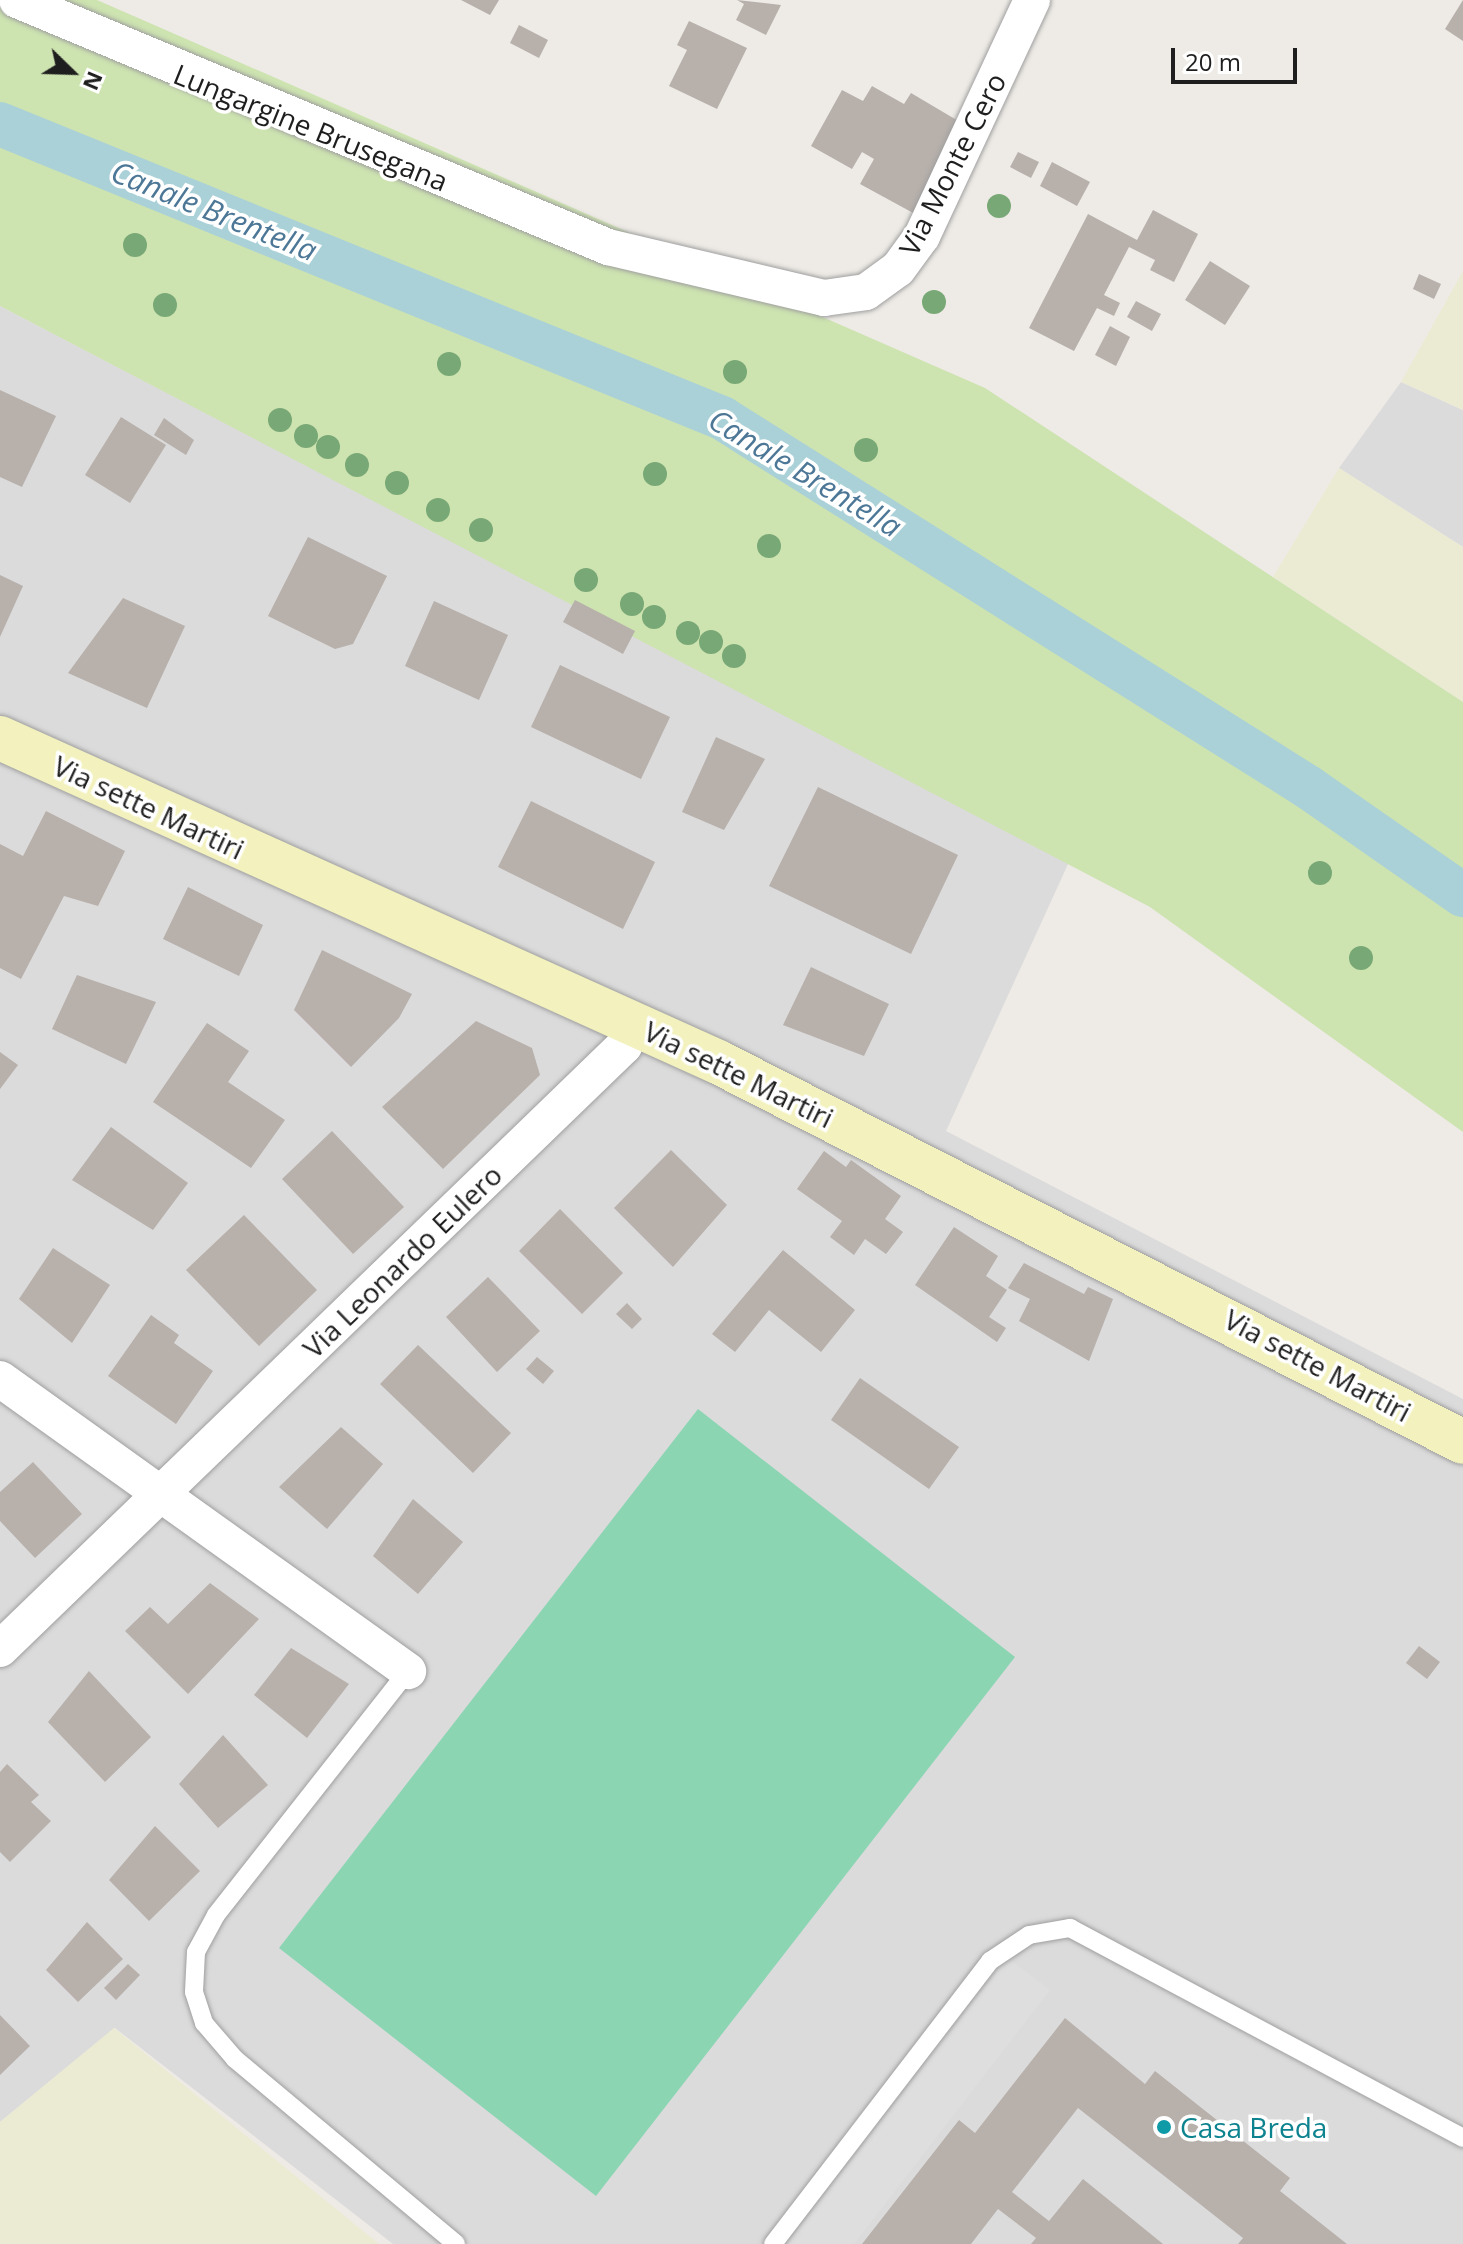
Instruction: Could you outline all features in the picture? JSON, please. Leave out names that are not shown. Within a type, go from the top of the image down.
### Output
[{"type":"main road","name":"Via sette Martiri","points":[[0,738],[634,1023],[1463,1442]]},
{"type":"street","name":"Lungargine Brusegana","points":[[17,0],[608,247]]},
{"type":"street","name":"Via Monte Cero","points":[[608,247],[824,298],[866,292],[898,269],[922,236],[1032,0]]},
{"type":"street","name":"Via Leonardo Eulero","points":[[0,1649],[624,1046],[634,1023]]},
{"type":"street","points":[[0,1379],[408,1671]]},
{"type":"lane","points":[[408,1671],[216,1915],[196,1952],[194,1992],[204,2023],[235,2059],[456,2244]]},
{"type":"lane","points":[[773,2244],[990,1961],[1029,1935],[1070,1928],[1463,2138]]},
{"type":"shaded area","points":[[0,306],[1069,862],[946,1131],[1463,1399],[1463,2244],[393,2244],[115,2028],[0,2122]]},
{"type":"shaded area","points":[[1401,382],[1463,410],[1463,547],[1339,468]]},
{"type":"shaded area","points":[[1008,1958],[1050,1990],[854,2244],[787,2244]]},
{"type":"green space","points":[[0,0],[97,0],[985,388],[1463,702],[1463,1132],[1150,907],[0,306]]},
{"type":"green space","points":[[1463,271],[1463,410],[1401,382]]},
{"type":"green space","points":[[1339,468],[1463,547],[1463,702],[1273,577]]},
{"type":"green space","points":[[698,1409],[1015,1657],[596,2196],[279,1948]]},
{"type":"green space","points":[[114,2028],[379,2244],[0,2244],[0,2122]]},
{"type":"building","points":[[461,0],[499,0],[490,15]]},
{"type":"building","points":[[737,0],[781,5],[766,35],[736,20],[744,4]]},
{"type":"building","points":[[1463,0],[1463,41],[1445,29]]},
{"type":"building","points":[[689,21],[747,48],[717,109],[669,86],[687,50],[677,45]]},
{"type":"building","points":[[519,25],[548,40],[539,58],[510,43]]},
{"type":"building","points":[[872,86],[904,104],[911,93],[965,125],[915,214],[860,184],[874,159],[862,152],[852,169],[811,146],[842,90],[863,101]]},
{"type":"building","points":[[1018,152],[1039,162],[1031,178],[1010,167]]},
{"type":"building","points":[[1052,162],[1090,182],[1077,206],[1040,186]]},
{"type":"building","points":[[1153,210],[1198,234],[1174,282],[1150,270],[1155,260],[1129,247],[1104,295],[1120,303],[1114,316],[1097,308],[1074,351],[1029,328],[1088,214],[1137,240]]},
{"type":"building","points":[[1210,261],[1250,286],[1225,325],[1185,300]]},
{"type":"building","points":[[1419,274],[1441,284],[1434,299],[1413,289]]},
{"type":"building","points":[[1136,301],[1161,314],[1152,331],[1127,317]]},
{"type":"building","points":[[1110,326],[1130,337],[1116,366],[1095,355]]},
{"type":"building","points":[[0,390],[56,416],[22,487],[0,477]]},
{"type":"building","points":[[121,417],[166,445],[130,503],[85,475]]},
{"type":"building","points":[[164,418],[194,440],[186,455],[154,435]]},
{"type":"building","points":[[308,537],[387,576],[353,644],[335,649],[268,616]]},
{"type":"building","points":[[0,575],[23,586],[0,637]]},
{"type":"building","points":[[123,598],[185,626],[147,708],[68,673]]},
{"type":"building","points":[[575,600],[635,631],[623,654],[563,622]]},
{"type":"building","points":[[434,601],[508,635],[479,700],[405,666]]},
{"type":"building","points":[[560,665],[670,717],[641,779],[531,727]]},
{"type":"building","points":[[716,737],[765,759],[724,830],[682,812]]},
{"type":"building","points":[[818,787],[958,855],[911,954],[769,886]]},
{"type":"building","points":[[531,801],[655,862],[623,929],[498,867]]},
{"type":"building","points":[[46,811],[125,851],[98,906],[64,896],[21,979],[0,968],[0,844],[23,856]]},
{"type":"building","points":[[188,887],[263,925],[239,976],[163,939]]},
{"type":"building","points":[[322,950],[412,994],[399,1018],[351,1067],[294,1010]]},
{"type":"building","points":[[811,967],[889,1004],[864,1056],[783,1025]]},
{"type":"building","points":[[77,975],[156,1002],[126,1064],[52,1029]]},
{"type":"building","points":[[476,1021],[532,1048],[540,1075],[443,1169],[382,1107]]},
{"type":"building","points":[[207,1023],[249,1051],[228,1082],[285,1120],[251,1168],[153,1102]]},
{"type":"building","points":[[0,1052],[18,1065],[0,1089]]},
{"type":"building","points":[[111,1127],[188,1183],[153,1230],[72,1180]]},
{"type":"building","points":[[332,1131],[404,1207],[353,1254],[282,1179]]},
{"type":"building","points":[[671,1150],[727,1205],[673,1267],[614,1208]]},
{"type":"building","points":[[824,1151],[846,1167],[851,1160],[901,1196],[885,1219],[903,1232],[886,1254],[865,1239],[854,1255],[830,1237],[842,1221],[797,1189]]},
{"type":"building","points":[[560,1209],[623,1273],[582,1314],[519,1251]]},
{"type":"building","points":[[244,1215],[317,1290],[259,1346],[186,1270]]},
{"type":"building","points":[[954,1227],[998,1256],[986,1276],[1007,1290],[989,1317],[1006,1328],[997,1342],[915,1285]]},
{"type":"building","points":[[53,1248],[110,1285],[72,1343],[19,1299]]},
{"type":"building","points":[[783,1250],[855,1310],[821,1352],[769,1310],[735,1352],[712,1334]]},
{"type":"building","points":[[1024,1263],[1084,1294],[1088,1287],[1113,1299],[1089,1361],[1019,1321],[1030,1299],[1008,1288]]},
{"type":"building","points":[[488,1277],[540,1331],[497,1372],[446,1317]]},
{"type":"building","points":[[627,1303],[642,1319],[632,1329],[616,1314]]},
{"type":"building","points":[[151,1315],[179,1335],[174,1343],[213,1371],[176,1424],[108,1376]]},
{"type":"building","points":[[418,1345],[511,1433],[473,1473],[380,1384]]},
{"type":"building","points":[[537,1357],[554,1371],[543,1384],[526,1369]]},
{"type":"building","points":[[860,1378],[959,1447],[929,1489],[831,1420]]},
{"type":"building","points":[[341,1427],[383,1464],[327,1529],[279,1487]]},
{"type":"building","points":[[33,1462],[82,1514],[35,1558],[0,1521],[0,1492]]},
{"type":"building","points":[[413,1499],[463,1542],[418,1594],[373,1556]]},
{"type":"building","points":[[210,1583],[259,1619],[188,1694],[125,1631],[150,1607],[168,1624]]},
{"type":"building","points":[[1419,1646],[1440,1662],[1427,1679],[1406,1663]]},
{"type":"building","points":[[291,1648],[349,1684],[307,1738],[254,1695]]},
{"type":"building","points":[[89,1671],[151,1737],[105,1782],[48,1722]]},
{"type":"building","points":[[223,1735],[268,1785],[218,1828],[179,1784]]},
{"type":"building","points":[[7,1764],[39,1795],[31,1802],[51,1821],[10,1862],[0,1852],[0,1772]]},
{"type":"building","points":[[155,1826],[200,1871],[149,1921],[109,1880]]},
{"type":"building","points":[[87,1922],[123,1959],[78,2002],[46,1970]]},
{"type":"building","points":[[128,1964],[140,1975],[116,2000],[104,1988]]},
{"type":"building","points":[[0,2015],[30,2046],[0,2075]]},
{"type":"building","name":"Casa Breda","points":[[1065,2018],[1145,2084],[1155,2071],[1290,2178],[1280,2191],[1347,2244],[1238,2244],[1243,2238],[1078,2108],[1012,2192],[1049,2221],[1083,2179],[1163,2244],[1031,2244],[1036,2238],[998,2209],[971,2244],[862,2244],[959,2120],[975,2133]]},
{"type":"waterway","name":"Canale Brentella","points":[[0,124],[722,418],[1308,787],[1463,895]]},
{"type":"place","name":"Casa Breda","points":[[1164,2127]]}]
